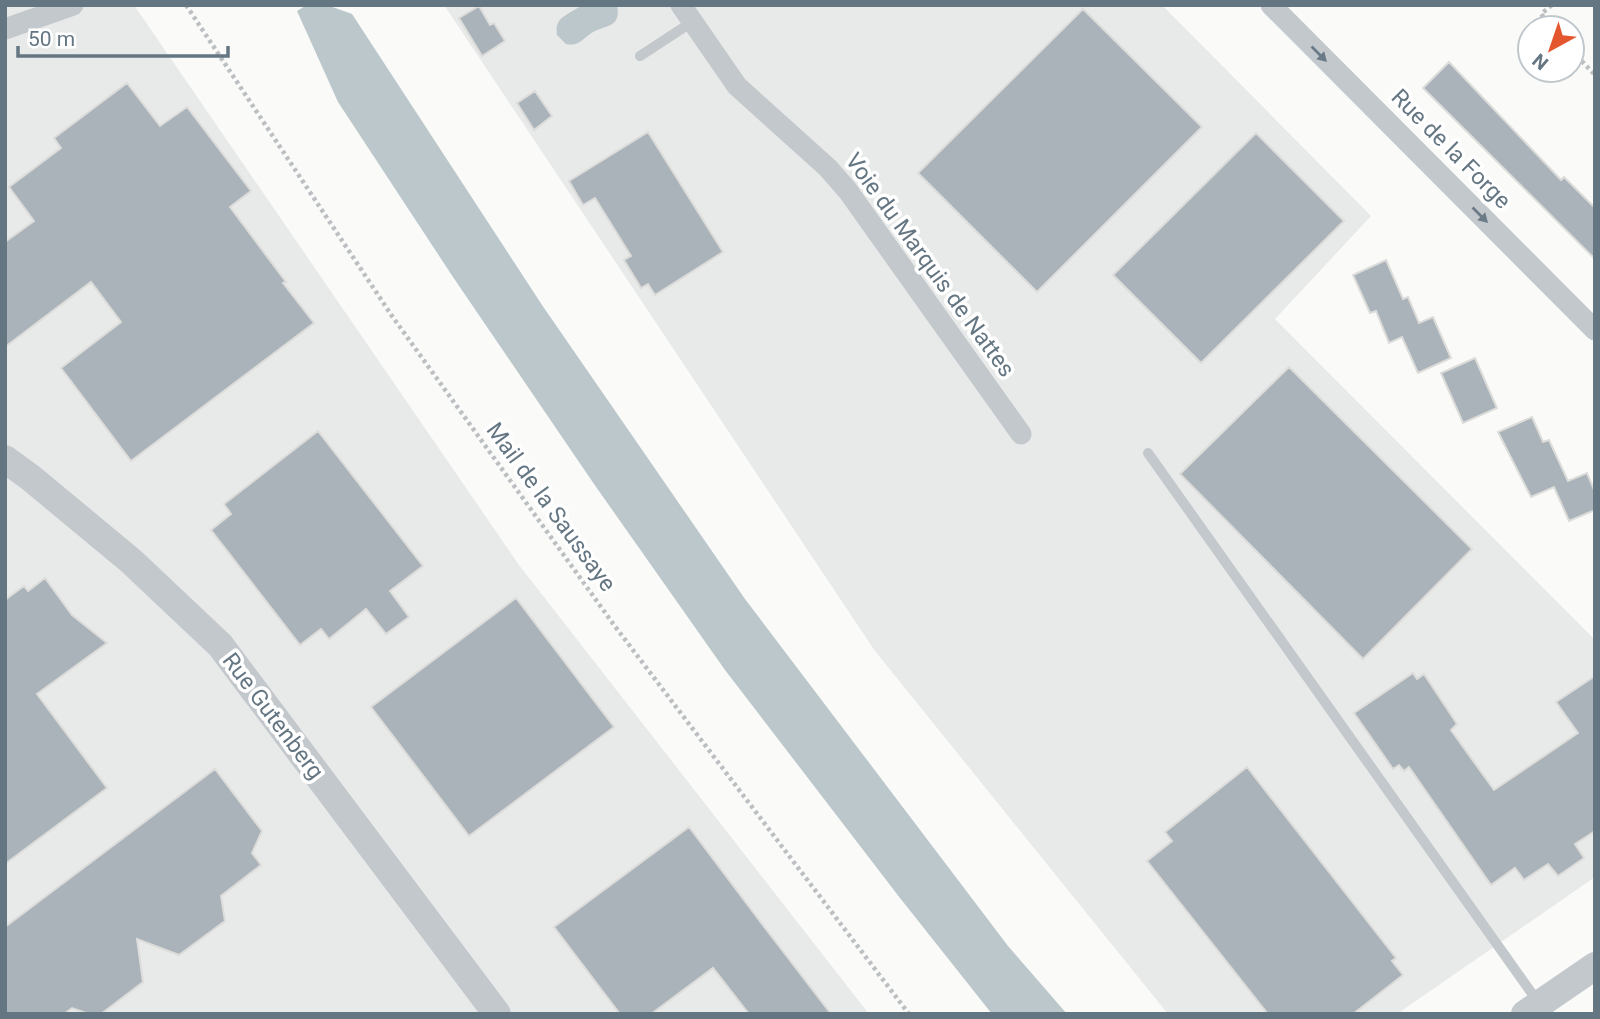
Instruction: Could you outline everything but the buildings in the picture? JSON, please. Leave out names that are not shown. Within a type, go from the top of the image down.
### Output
[{"type":"street","points":[[5,29],[73,5]]},
{"type":"street","name":"Rue de la Forge","points":[[1271,5],[1595,330]]},
{"type":"street","name":"Voie du Marquis de Nattes","points":[[687,14],[737,86],[828,168],[848,191],[1021,434]]},
{"type":"street","name":"Rue Gutenberg","points":[[5,459],[131,561],[220,645],[497,1014]]},
{"type":"street","points":[[1532,1009],[1589,974]]},
{"type":"lane","points":[[640,56],[687,14]]},
{"type":"lane","points":[[1148,453],[1532,1009]]},
{"type":"path","name":"Mail de la Saussaye","points":[[186,5],[392,316],[614,625],[909,1014]]},
{"type":"shaded area","points":[[5,5],[134,5],[519,565],[869,1014],[5,1014]]},
{"type":"shaded area","points":[[307,5],[327,5],[352,14],[542,305],[745,599],[1008,946],[1067,1014],[992,1014],[725,670],[594,484],[338,102],[297,11]]},
{"type":"shaded area","points":[[444,5],[1162,5],[1371,216],[1275,319],[1595,640],[1595,877],[1397,1014],[1168,1014],[875,651]]},
{"type":"shaded area","points":[[582,5],[617,5],[617,17],[613,24],[595,31],[578,43],[566,44],[557,35],[558,24]]}]
